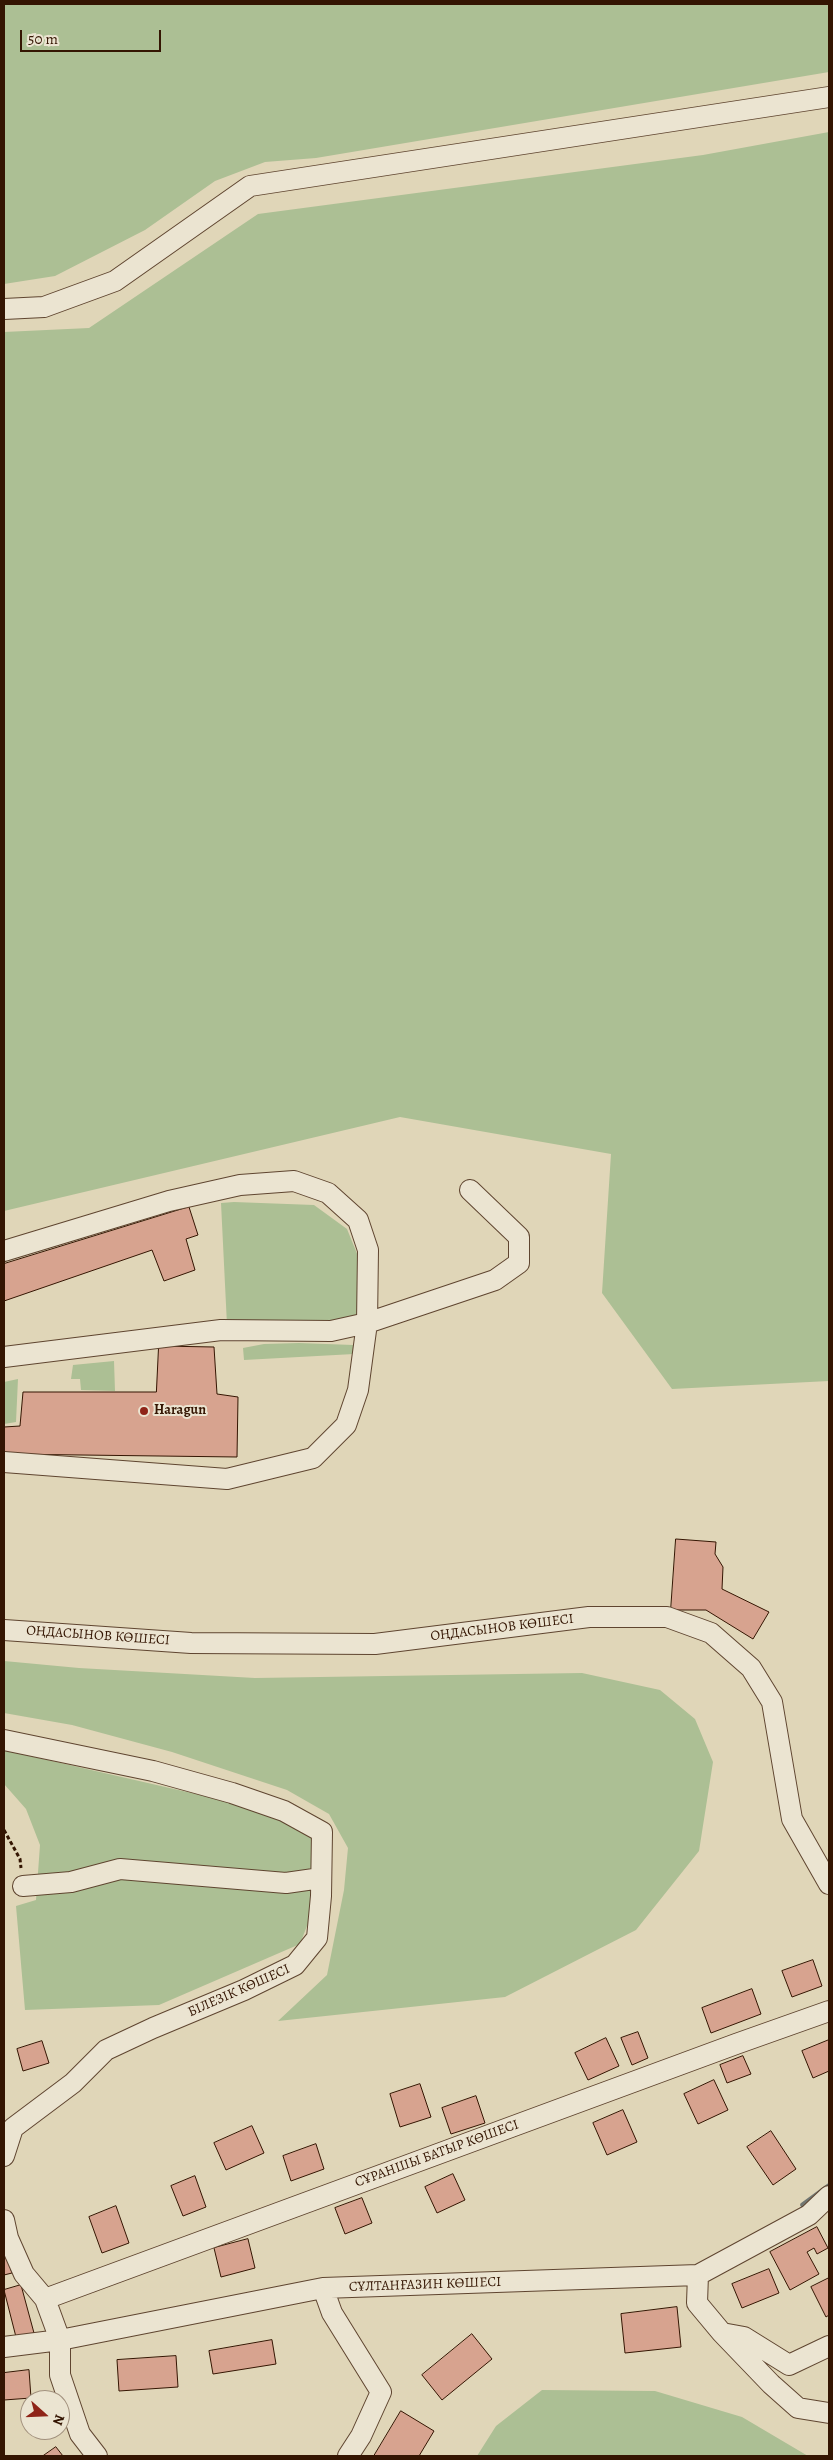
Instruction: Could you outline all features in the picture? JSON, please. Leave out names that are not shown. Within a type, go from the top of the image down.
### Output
[{"type":"street","points":[[4,309],[44,307],[115,281],[250,186],[829,97]]},
{"type":"street","points":[[4,1251],[169,1201],[240,1185],[294,1181],[328,1193],[358,1220],[368,1250],[367,1323],[358,1390],[346,1425],[313,1458],[227,1479],[4,1462]]},
{"type":"street","points":[[4,1357],[221,1330],[331,1330],[367,1323],[495,1280],[520,1263],[519,1237],[470,1190]]},
{"type":"street","name":"ОҢДАСЫНОВ КӨШЕСІ","points":[[4,1630],[191,1642],[375,1644],[589,1617],[667,1617],[711,1633],[751,1668],[772,1702],[792,1820],[829,1884]]},
{"type":"street","name":"БІЛЕЗІК КӨШЕСІ","points":[[4,1740],[153,1771],[232,1793],[284,1811],[322,1832],[321,1896],[317,1938],[295,1965],[244,1990],[106,2050],[73,2083],[13,2128],[4,2156]]},
{"type":"street","points":[[23,1886],[71,1882],[120,1868],[286,1883],[321,1878]]},
{"type":"street","name":"СҰРАНШЫ БАТЫР КӨШЕСІ","points":[[45,2299],[726,2047],[829,2011]]},
{"type":"street","name":"СҰЛТАНҒАЗИН КӨШЕСІ","points":[[4,2347],[60,2340],[323,2288],[698,2275],[810,2215],[829,2196]]},
{"type":"street","points":[[4,2220],[8,2238],[24,2274],[45,2299],[60,2340],[60,2375],[80,2434],[97,2456]]},
{"type":"street","points":[[698,2275],[698,2303],[722,2333],[771,2384],[798,2408],[829,2413]]},
{"type":"street","points":[[323,2288],[332,2313],[381,2392],[361,2436],[348,2456]]},
{"type":"street","points":[[722,2333],[744,2337],[789,2365],[829,2346]]},
{"type":"path","points":[[4,1830],[20,1860],[23,1886]]},
{"type":"green space","points":[[4,4],[829,4],[829,72],[316,158],[265,162],[215,181],[145,230],[55,276],[4,284]]},
{"type":"green space","points":[[829,132],[829,1381],[672,1389],[602,1293],[611,1154],[400,1117],[4,1211],[4,332],[89,328],[258,214],[703,155]]},
{"type":"green space","points":[[221,1203],[314,1205],[347,1229],[360,1261],[359,1320],[227,1325]]},
{"type":"green space","points":[[264,1344],[353,1345],[354,1354],[244,1360],[243,1348]]},
{"type":"green space","points":[[114,1361],[115,1391],[81,1390],[80,1379],[71,1379],[73,1365]]},
{"type":"green space","points":[[18,1379],[16,1422],[4,1424],[4,1382]]},
{"type":"green space","points":[[4,1661],[79,1668],[255,1678],[582,1673],[660,1690],[695,1719],[713,1762],[699,1851],[636,1930],[505,1997],[278,2021],[327,1975],[344,1890],[348,1848],[329,1814],[287,1790],[172,1752],[72,1725],[4,1713]]},
{"type":"green space","points":[[4,1750],[257,1808],[312,1838],[312,1913],[300,1944],[159,2005],[25,2010],[16,1906],[36,1900],[40,1845],[26,1809],[4,1784]]},
{"type":"green space","points":[[542,2390],[655,2391],[742,2417],[808,2456],[477,2456],[496,2426]]},
{"type":"building","points":[[189,1207],[198,1235],[186,1239],[195,1270],[164,1281],[152,1250],[4,1301],[4,1264]]},
{"type":"building","points":[[159,1346],[214,1347],[217,1394],[238,1397],[237,1457],[4,1454],[4,1427],[20,1426],[23,1392],[156,1392]]},
{"type":"building","points":[[676,1539],[716,1542],[715,1554],[723,1567],[722,1589],[769,1612],[753,1639],[706,1610],[671,1610]]},
{"type":"building","points":[[813,1960],[822,1986],[792,1997],[782,1971]]},
{"type":"building","points":[[752,1989],[761,2014],[711,2033],[702,2008]]},
{"type":"building","points":[[638,2032],[648,2058],[632,2065],[621,2038]]},
{"type":"building","points":[[606,2038],[619,2066],[588,2080],[575,2053]]},
{"type":"building","points":[[829,2040],[829,2071],[813,2078],[802,2051]]},
{"type":"building","points":[[42,2041],[49,2063],[23,2071],[17,2049]]},
{"type":"building","points":[[743,2056],[751,2074],[727,2083],[720,2065]]},
{"type":"building","points":[[714,2080],[728,2110],[698,2124],[684,2094]]},
{"type":"building","points":[[420,2084],[431,2117],[400,2127],[390,2094]]},
{"type":"building","points":[[476,2096],[485,2123],[451,2134],[442,2108]]},
{"type":"building","points":[[623,2110],[637,2142],[607,2155],[593,2123]]},
{"type":"building","points":[[252,2126],[264,2153],[226,2170],[214,2143]]},
{"type":"building","points":[[771,2131],[796,2169],[773,2185],[747,2147]]},
{"type":"building","points":[[316,2144],[324,2169],[291,2181],[283,2156]]},
{"type":"building","points":[[453,2174],[465,2200],[437,2213],[425,2187]]},
{"type":"building","points":[[195,2176],[206,2207],[183,2216],[171,2186]]},
{"type":"building","points":[[362,2198],[372,2223],[345,2234],[335,2208]]},
{"type":"building","points":[[116,2206],[129,2243],[102,2253],[89,2217]]},
{"type":"building","points":[[817,2227],[828,2248],[817,2254],[814,2248],[807,2252],[819,2274],[790,2290],[770,2252]]},
{"type":"building","points":[[248,2239],[255,2268],[221,2277],[214,2248]]},
{"type":"building","points":[[4,2249],[12,2273],[4,2275]]},
{"type":"building","points":[[769,2269],[779,2293],[742,2308],[732,2284]]},
{"type":"building","points":[[829,2278],[829,2315],[826,2317],[811,2287]]},
{"type":"building","points":[[21,2285],[34,2333],[16,2337],[4,2290]]},
{"type":"building","points":[[677,2307],[681,2347],[625,2353],[621,2314]]},
{"type":"building","points":[[472,2334],[492,2359],[442,2400],[422,2375]]},
{"type":"building","points":[[272,2340],[276,2364],[213,2374],[209,2351]]},
{"type":"building","points":[[176,2356],[178,2387],[119,2391],[117,2360]]},
{"type":"building","points":[[29,2370],[30,2390],[20,2390],[20,2399],[4,2400],[4,2373]]},
{"type":"building","points":[[401,2411],[434,2431],[419,2456],[374,2456]]},
{"type":"building","points":[[56,2447],[63,2456],[43,2456]]},
{"type":"waterway","points":[[803,2205],[829,2186]]},
{"type":"place","name":"Haragun","points":[[144,1411]]}]
